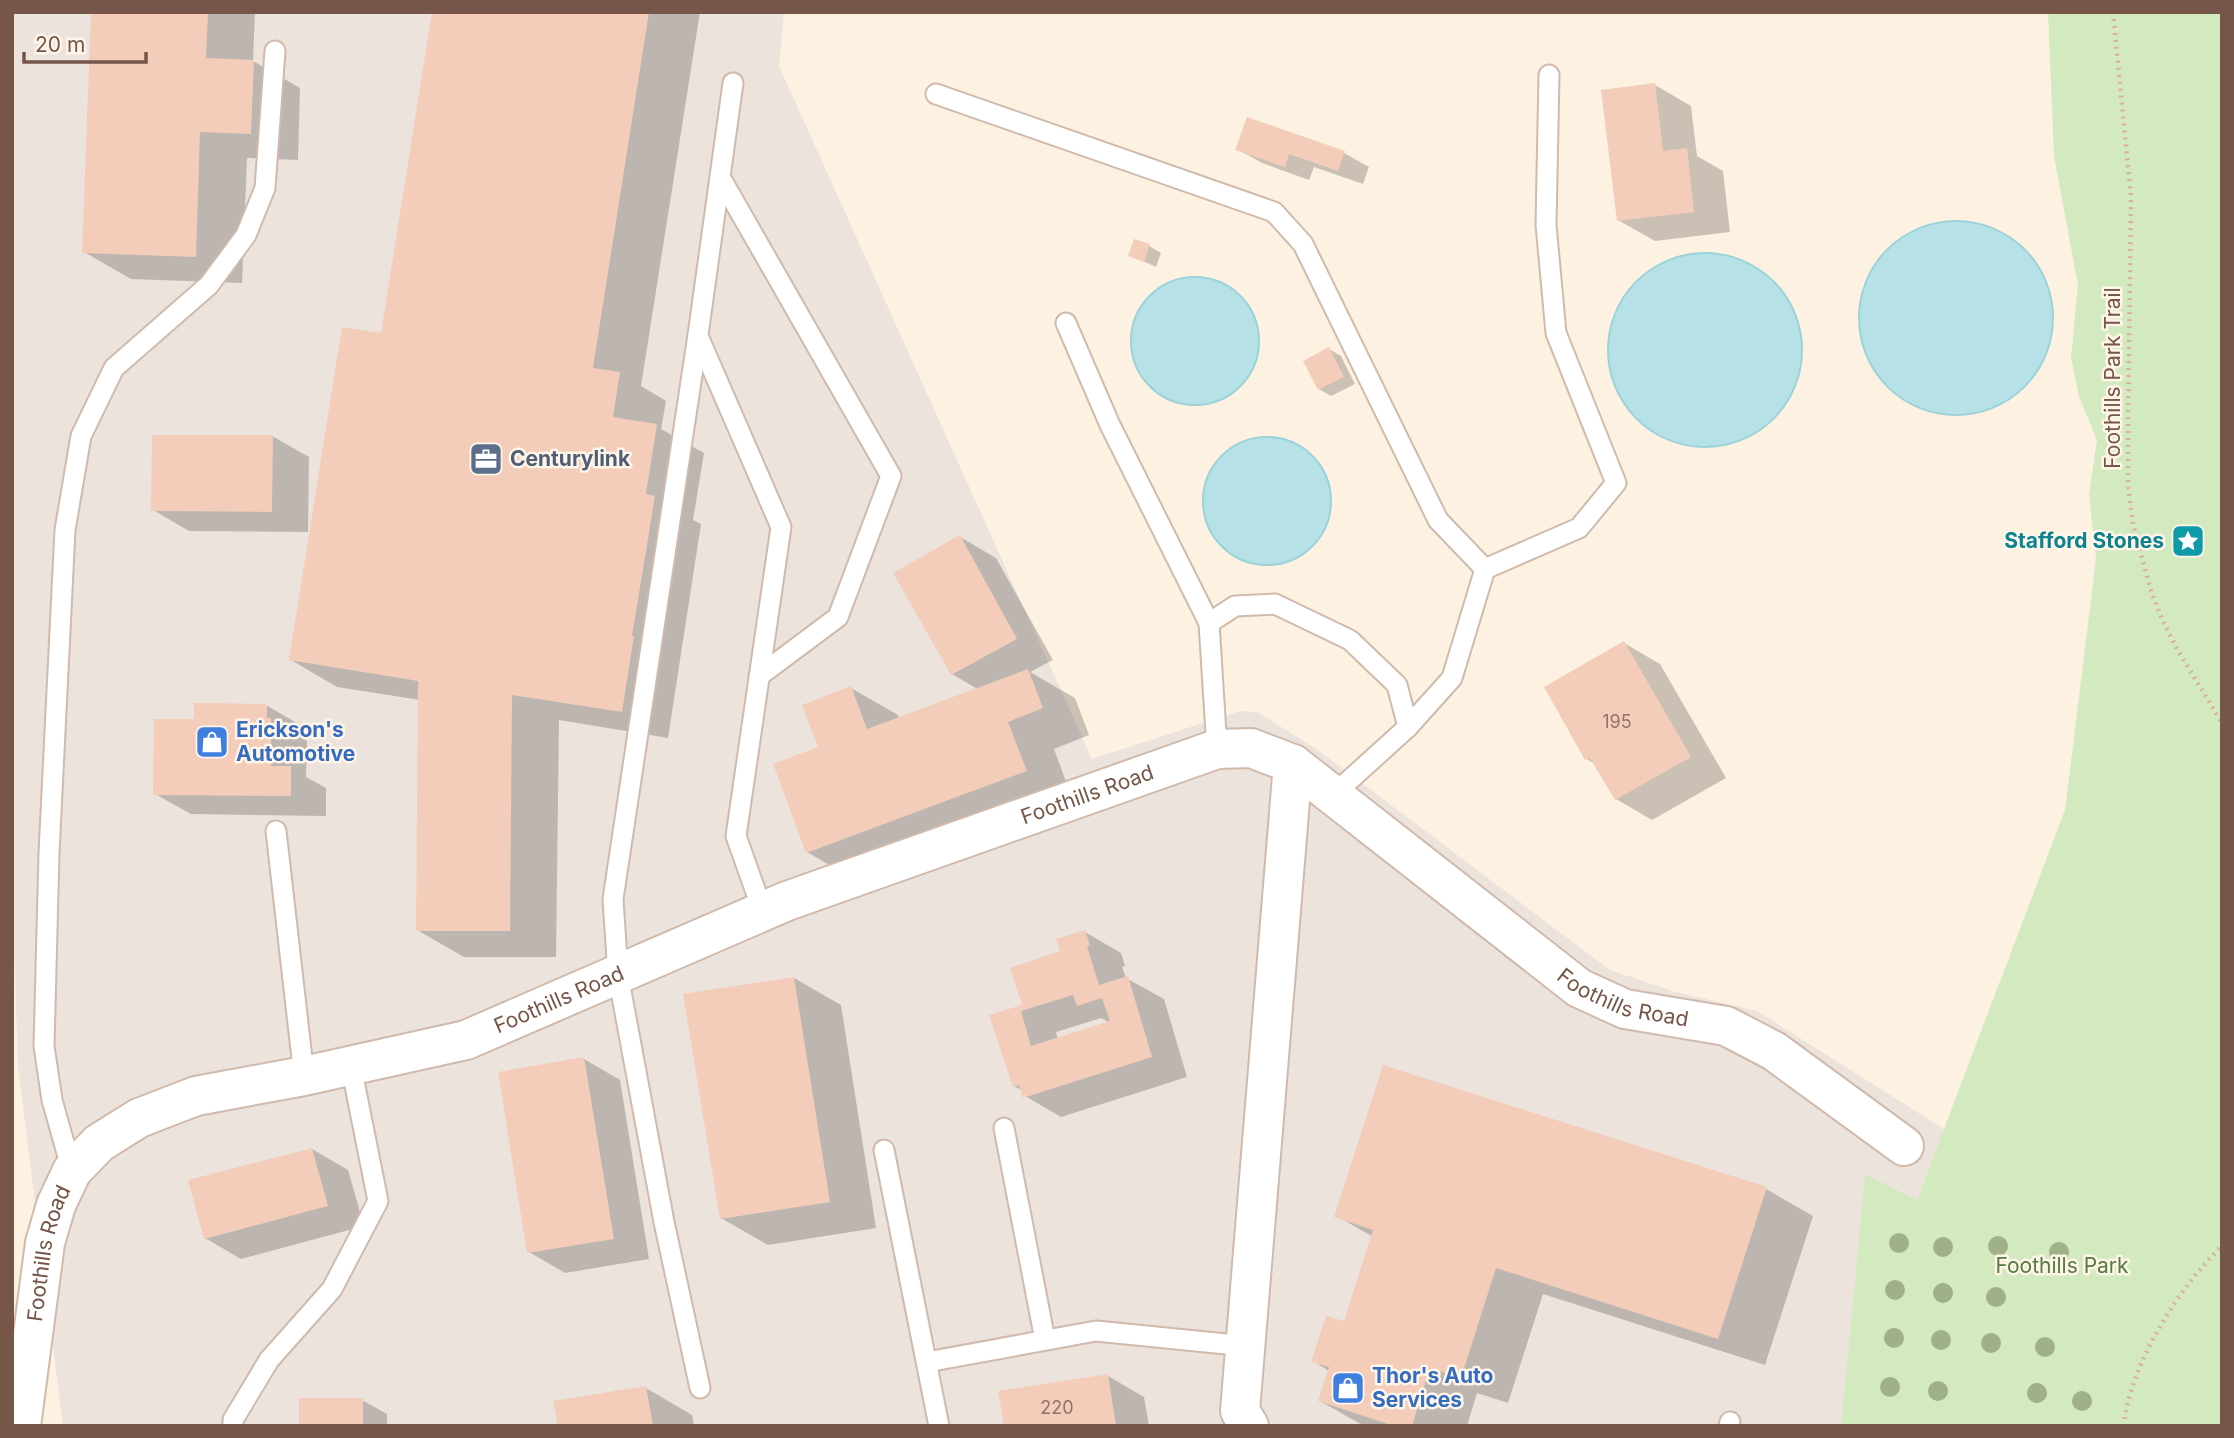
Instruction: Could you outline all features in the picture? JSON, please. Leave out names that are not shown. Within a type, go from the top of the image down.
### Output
[{"type":"street","name":"Foothills Road","points":[[21,1426],[45,1243],[56,1205],[72,1171],[99,1143],[139,1118],[196,1096],[304,1076],[466,1040],[826,887],[1217,749],[1251,748],[1293,764],[1579,988],[1625,1009],[1726,1026],[1774,1051],[1905,1146]]},
{"type":"street","points":[[1245,1418],[1246,1346],[1293,764]]},
{"type":"lane","points":[[72,1171],[52,1100],[44,1046],[49,853],[65,530],[81,436],[114,368],[209,285],[246,235],[265,188],[275,51]]},
{"type":"lane","points":[[1332,795],[1408,727],[1452,678],[1485,569],[1579,528],[1616,482],[1556,333],[1546,225],[1549,75]]},
{"type":"lane","points":[[700,1388],[664,1222],[618,975],[613,899],[733,83]]},
{"type":"lane","points":[[936,94],[1274,212],[1303,244],[1438,520],[1485,569]]},
{"type":"lane","points":[[720,177],[891,476],[838,617],[759,676]]},
{"type":"lane","points":[[1066,323],[1110,425],[1209,624],[1217,749]]},
{"type":"lane","points":[[698,335],[781,527],[736,836],[763,912]]},
{"type":"lane","points":[[1209,624],[1235,606],[1275,604],[1350,640],[1397,685],[1408,727]]},
{"type":"lane","points":[[276,831],[304,1076]]},
{"type":"lane","points":[[233,1426],[233,1420],[269,1360],[332,1289],[379,1201],[351,1066]]},
{"type":"lane","points":[[1004,1128],[1045,1340]]},
{"type":"lane","points":[[884,1150],[939,1426]]},
{"type":"lane","points":[[927,1363],[1096,1331],[1246,1346]]},
{"type":"path","name":"Foothills Park Trail","points":[[2113,12],[2132,197],[2128,487],[2147,580],[2162,619],[2222,723]]},
{"type":"path","points":[[2124,1426],[2133,1384],[2174,1302],[2206,1261],[2222,1246]]},
{"type":"shaded area","points":[[12,12],[784,12],[779,66],[1092,759],[1240,711],[1257,712],[1318,750],[1610,970],[1676,992],[1757,1011],[1944,1129],[1917,1200],[1865,1175],[1841,1426],[63,1426],[18,1067],[12,877]]},
{"type":"green space","name":"Foothills Park","points":[[2048,12],[2222,12],[2222,1426],[1841,1426],[1865,1174],[1917,1200],[2065,810],[2096,559],[2089,495],[2097,440],[2079,397],[2071,357],[2078,285],[2054,156]]},
{"type":"water","points":[[1956,221],[1993,228],[2025,249],[2046,281],[2053,318],[2046,355],[2025,387],[1993,408],[1956,415],[1919,408],[1887,387],[1866,355],[1859,318],[1866,281],[1887,249],[1919,228]]},
{"type":"water","points":[[1705,253],[1742,260],[1774,281],[1795,313],[1802,350],[1795,387],[1774,419],[1742,440],[1705,447],[1668,440],[1636,419],[1615,387],[1608,350],[1615,313],[1636,281],[1668,260]]},
{"type":"water","points":[[1195,277],[1220,282],[1241,295],[1254,316],[1259,341],[1254,366],[1241,387],[1220,400],[1195,405],[1170,400],[1149,387],[1136,366],[1131,341],[1136,316],[1149,295],[1170,282]]},
{"type":"water","points":[[1267,437],[1292,441],[1313,455],[1327,476],[1331,501],[1327,526],[1313,547],[1292,561],[1267,565],[1242,561],[1221,547],[1207,526],[1203,501],[1207,476],[1221,455],[1242,441]]},
{"type":"building","points":[[91,12],[208,12],[206,58],[254,60],[251,134],[200,132],[196,257],[82,253]]},
{"type":"building","name":"Centurylink","points":[[432,12],[649,12],[593,368],[620,372],[613,417],[657,424],[646,494],[655,496],[634,636],[622,712],[512,695],[510,931],[416,931],[418,681],[289,660],[342,327],[381,333]]},
{"type":"building","points":[[1655,83],[1663,151],[1687,148],[1694,212],[1617,221],[1601,90]]},
{"type":"building","points":[[1247,117],[1345,151],[1338,171],[1289,154],[1285,167],[1235,150]]},
{"type":"building","points":[[1134,239],[1150,244],[1144,262],[1128,256]]},
{"type":"building","points":[[1329,347],[1344,377],[1318,390],[1303,361]]},
{"type":"building","points":[[152,435],[273,435],[272,512],[151,511]]},
{"type":"building","points":[[960,535],[1017,639],[951,675],[893,573]]},
{"type":"building","points":[[1624,641],[1691,757],[1615,800],[1590,758],[1585,760],[1544,687]]},
{"type":"building","points":[[1028,669],[1043,708],[1008,722],[1027,771],[806,853],[773,764],[818,747],[802,705],[851,686],[867,729]]},
{"type":"building","name":"Erickson's Automotive","points":[[194,703],[267,704],[267,718],[271,718],[271,766],[291,766],[291,796],[153,795],[154,719],[194,719]]},
{"type":"building","points":[[1085,930],[1099,985],[1128,976],[1152,1057],[1023,1098],[1019,1085],[1013,1087],[989,1015],[1022,1005],[1010,968],[1060,951],[1056,939]],"holes":[[[1073,995],[1077,1006],[1102,998],[1110,1021],[1031,1046],[1021,1011]]]},
{"type":"building","points":[[794,977],[830,1202],[720,1219],[683,994]]},
{"type":"building","points":[[584,1057],[614,1239],[527,1253],[498,1072]]},
{"type":"building","points":[[1383,1065],[1767,1187],[1718,1339],[1496,1268],[1461,1378],[1430,1368],[1412,1426],[1394,1426],[1318,1401],[1329,1367],[1311,1362],[1326,1316],[1344,1321],[1373,1230],[1334,1217]]},
{"type":"building","points":[[312,1148],[328,1206],[204,1239],[188,1180]]},
{"type":"building","points":[[1108,1374],[1116,1426],[1004,1426],[998,1391]]},
{"type":"building","points":[[646,1386],[653,1426],[558,1426],[553,1401]]},
{"type":"building","points":[[299,1398],[363,1398],[363,1426],[299,1426]]},
{"type":"place","name":"Centurylink","points":[[486,459]]},
{"type":"place","name":"Stafford Stones","points":[[2188,541]]},
{"type":"place","name":"Erickson's Automotive","points":[[212,742]]},
{"type":"place","name":"Thor's Auto Services","points":[[1348,1388]]}]
